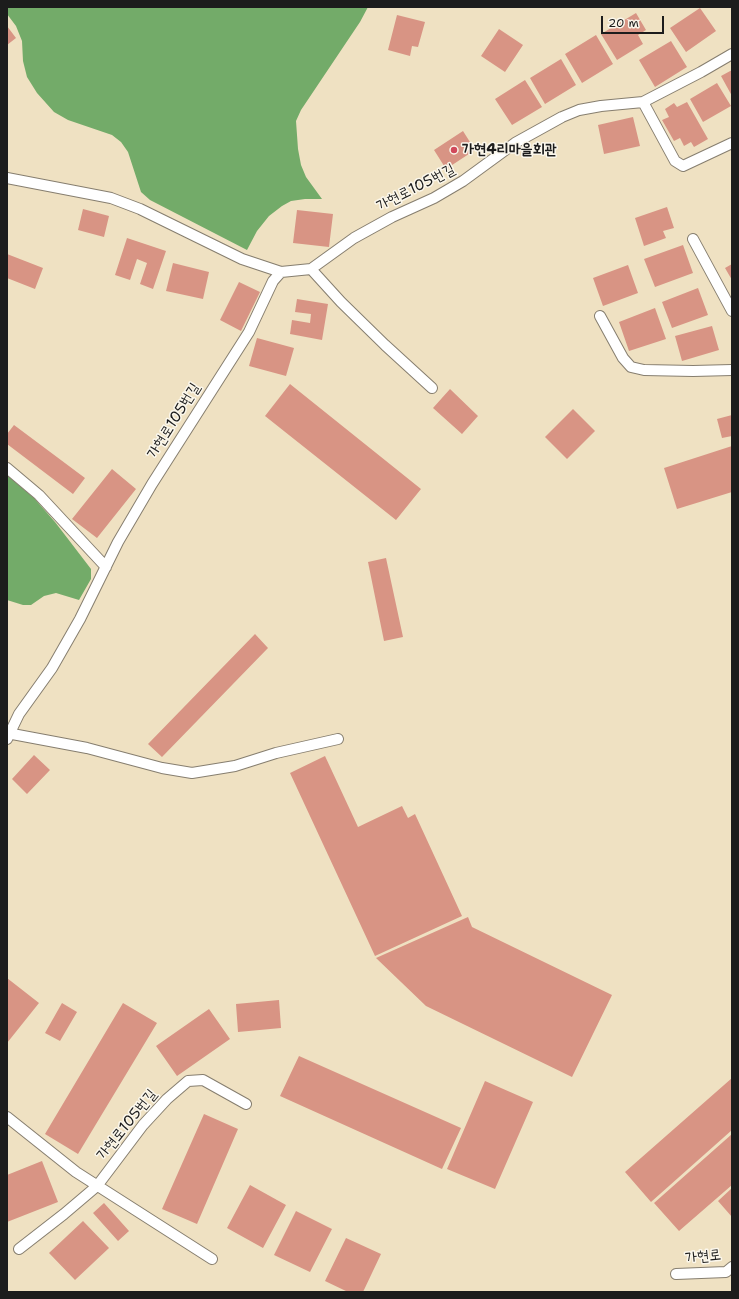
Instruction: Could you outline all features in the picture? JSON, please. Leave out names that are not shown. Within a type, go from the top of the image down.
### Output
[{"type":"lane","name":"가현로105번길","points":[[311,269],[354,238],[392,217],[434,198],[464,181],[515,143],[562,117],[580,110],[601,106],[643,102],[732,54]]},
{"type":"lane","points":[[643,102],[675,161],[683,166],[732,143]]},
{"type":"lane","points":[[7,178],[111,198],[146,212],[242,259],[281,272],[311,269],[341,302],[432,388]]},
{"type":"lane","points":[[693,239],[732,311]]},
{"type":"lane","name":"가현로105번길","points":[[8,735],[19,714],[52,668],[80,618],[118,542],[152,484],[249,332],[273,281],[281,272]]},
{"type":"lane","points":[[600,316],[623,358],[632,367],[644,370],[732,370]]},
{"type":"lane","points":[[7,468],[39,495],[106,567]]},
{"type":"lane","points":[[8,735],[87,748],[162,768],[192,773],[235,766],[276,753],[338,739]]},
{"type":"lane","name":"가현로105번길","points":[[19,1249],[97,1186],[143,1125],[167,1099],[188,1081],[203,1080],[246,1104]]},
{"type":"lane","points":[[7,1117],[76,1172],[212,1259]]},
{"type":"lane","name":"가현로","points":[[676,1274],[726,1272],[732,1266]]},
{"type":"green space","points":[[7,7],[368,7],[360,22],[301,110],[296,121],[301,165],[306,177],[322,199],[291,201],[282,206],[269,216],[257,231],[247,250],[150,200],[141,192],[128,152],[121,142],[112,135],[68,120],[54,112],[37,93],[27,77],[23,61],[22,41],[16,26],[7,14]]},
{"type":"green space","points":[[7,475],[34,498],[55,522],[91,569],[91,579],[79,600],[56,593],[44,596],[31,605],[23,605],[7,600]]},
{"type":"building","points":[[700,8],[716,31],[686,52],[670,28]]},
{"type":"building","points":[[636,13],[646,30],[638,35],[643,44],[617,60],[601,34]]},
{"type":"building","points":[[397,15],[425,22],[418,47],[412,46],[410,56],[388,50]]},
{"type":"building","points":[[7,26],[16,38],[7,45]]},
{"type":"building","points":[[499,29],[523,45],[505,72],[481,56]]},
{"type":"building","points":[[596,35],[613,64],[582,83],[565,54]]},
{"type":"building","points":[[671,41],[687,67],[655,87],[639,60]]},
{"type":"building","points":[[561,59],[576,85],[545,104],[530,78]]},
{"type":"building","points":[[732,70],[732,96],[721,76]]},
{"type":"building","points":[[525,80],[542,107],[512,125],[495,99]]},
{"type":"building","points":[[717,83],[731,106],[703,122],[690,99]]},
{"type":"building","points":[[687,102],[708,139],[694,147],[691,142],[684,146],[680,138],[674,141],[662,120],[669,117],[665,109],[674,103],[677,107]]},
{"type":"building","points":[[633,117],[640,146],[604,154],[598,125]]},
{"type":"building","name":"가현4리마을회관","points":[[463,131],[475,150],[446,169],[434,150]]},
{"type":"building","points":[[667,207],[674,228],[663,231],[666,238],[644,246],[635,218]]},
{"type":"building","points":[[83,209],[109,216],[104,237],[78,230]]},
{"type":"building","points":[[297,210],[333,214],[329,247],[293,243]]},
{"type":"building","points":[[127,238],[166,251],[153,289],[140,284],[147,263],[137,259],[130,280],[115,275]]},
{"type":"building","points":[[683,245],[693,273],[655,287],[644,259]]},
{"type":"building","points":[[7,254],[43,268],[35,289],[7,278]]},
{"type":"building","points":[[173,263],[209,272],[203,299],[166,291]]},
{"type":"building","points":[[732,264],[732,280],[725,268]]},
{"type":"building","points":[[628,265],[638,293],[603,306],[593,278]]},
{"type":"building","points":[[239,282],[260,292],[241,331],[220,320]]},
{"type":"building","points":[[698,288],[708,315],[672,328],[662,302]]},
{"type":"building","points":[[297,299],[328,304],[322,340],[290,334],[292,320],[310,323],[311,314],[295,312]]},
{"type":"building","points":[[655,308],[666,339],[629,351],[619,322]]},
{"type":"building","points":[[712,326],[719,350],[682,361],[675,336]]},
{"type":"building","points":[[257,338],[294,348],[286,376],[249,366]]},
{"type":"building","points":[[290,384],[421,489],[396,520],[265,416]]},
{"type":"building","points":[[450,389],[478,416],[462,434],[433,408]]},
{"type":"building","points":[[573,409],[595,431],[567,459],[545,437]]},
{"type":"building","points":[[732,415],[732,436],[722,438],[717,419]]},
{"type":"building","points":[[14,425],[85,478],[73,494],[7,444],[7,434]]},
{"type":"building","points":[[732,446],[732,492],[677,509],[664,468]]},
{"type":"building","points":[[112,469],[136,489],[97,538],[72,519]]},
{"type":"building","points":[[386,558],[403,637],[384,641],[368,562]]},
{"type":"building","points":[[255,634],[268,648],[162,757],[148,744]]},
{"type":"building","points":[[34,755],[50,770],[27,794],[12,779]]},
{"type":"building","points":[[325,756],[358,827],[402,806],[408,818],[415,814],[462,916],[375,956],[290,773]]},
{"type":"building","points":[[468,917],[472,927],[612,995],[572,1077],[426,1006],[376,958]]},
{"type":"building","points":[[7,978],[39,1003],[7,1043]]},
{"type":"building","points":[[279,1000],[281,1028],[238,1032],[236,1004]]},
{"type":"building","points":[[62,1003],[77,1012],[60,1041],[45,1033]]},
{"type":"building","points":[[123,1003],[157,1023],[78,1154],[45,1134]]},
{"type":"building","points":[[209,1009],[230,1039],[177,1076],[156,1046]]},
{"type":"building","points":[[299,1056],[461,1128],[442,1169],[280,1096]]},
{"type":"building","points":[[732,1078],[732,1130],[651,1202],[625,1172]]},
{"type":"building","points":[[485,1081],[533,1102],[495,1189],[447,1169]]},
{"type":"building","points":[[204,1114],[238,1129],[197,1224],[162,1209]]},
{"type":"building","points":[[732,1134],[732,1185],[679,1231],[654,1203]]},
{"type":"building","points":[[42,1161],[58,1202],[7,1222],[7,1175]]},
{"type":"building","points":[[250,1185],[286,1205],[263,1248],[227,1228]]},
{"type":"building","points":[[732,1188],[732,1217],[718,1201]]},
{"type":"building","points":[[104,1203],[129,1231],[118,1241],[93,1213]]},
{"type":"building","points":[[296,1211],[332,1229],[310,1272],[274,1255]]},
{"type":"building","points":[[83,1221],[109,1248],[75,1280],[49,1253]]},
{"type":"building","points":[[346,1238],[381,1254],[363,1292],[348,1292],[325,1281]]},
{"type":"place","name":"가현4리마을회관","points":[[454,150]]}]
